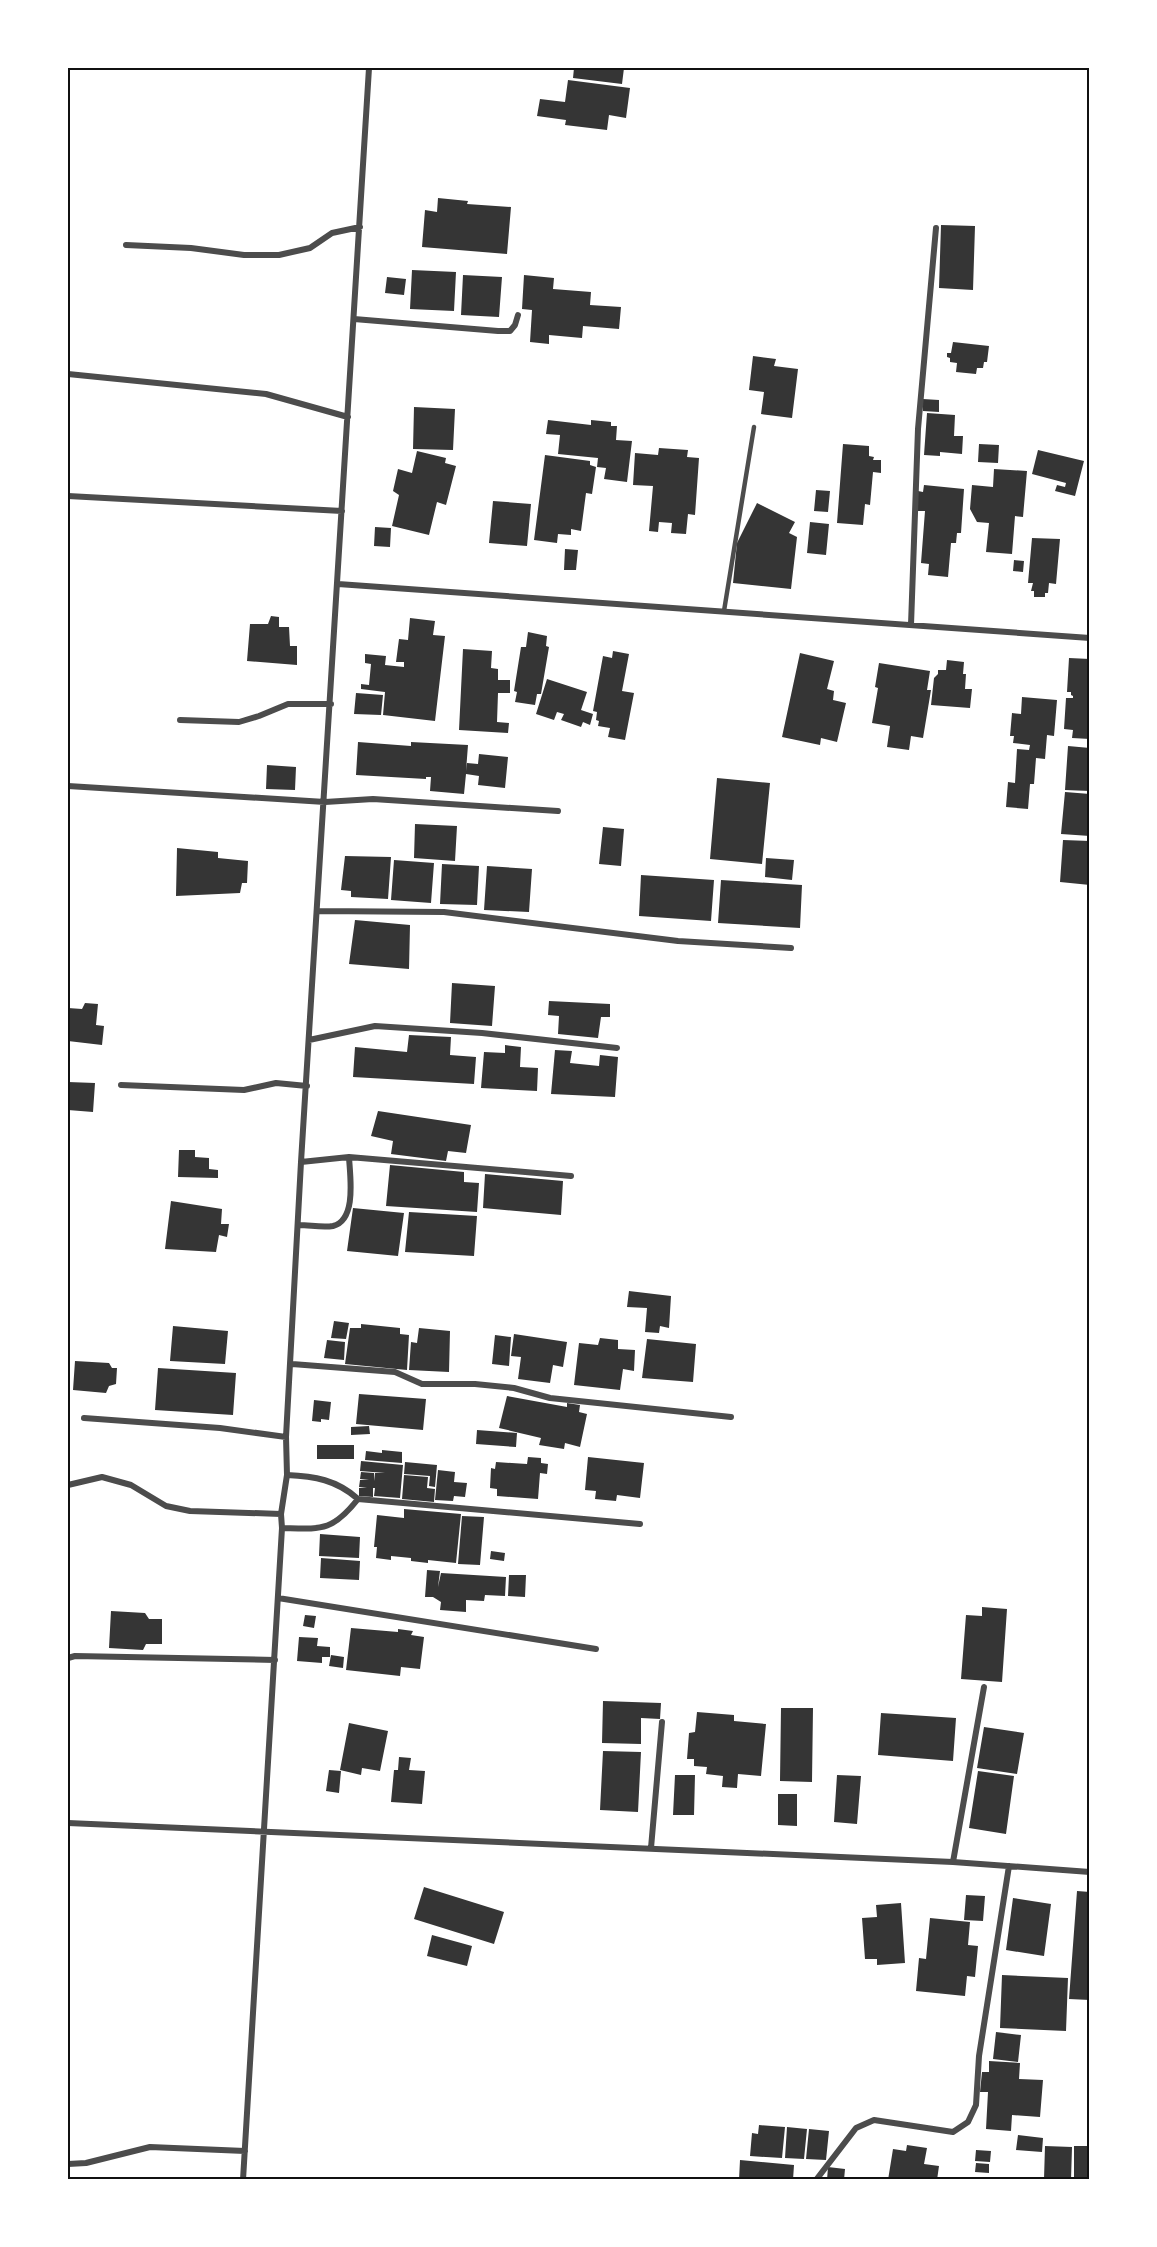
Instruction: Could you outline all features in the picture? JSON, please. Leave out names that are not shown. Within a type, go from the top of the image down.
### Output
[{"type":"street","points":[[243,2180],[275,1660],[281,1515],[287,1475],[286,1437],[292,1364],[301,1162],[369,68]]},
{"type":"street","points":[[126,245],[191,248],[244,255],[279,255],[310,248],[332,233],[360,227]]},
{"type":"street","points":[[911,625],[918,429],[936,228]]},
{"type":"street","points":[[354,319],[498,332],[510,331],[518,315]]},
{"type":"street","points":[[68,374],[266,394],[348,417]]},
{"type":"street","points":[[68,496],[342,511]]},
{"type":"street","points":[[338,584],[1089,638]]},
{"type":"street","points":[[180,720],[239,722],[288,704],[331,704]]},
{"type":"street","points":[[68,786],[325,802],[373,799],[558,811]]},
{"type":"street","points":[[317,911],[444,912],[678,941],[791,948]]},
{"type":"street","points":[[309,1040],[375,1026],[617,1048]]},
{"type":"street","points":[[121,1085],[244,1090],[276,1083],[307,1086]]},
{"type":"street","points":[[301,1162],[349,1157],[571,1176]]},
{"type":"street","points":[[299,1225],[331,1226],[345,1219],[351,1190],[349,1157]]},
{"type":"street","points":[[292,1364],[394,1372],[422,1384],[475,1384],[514,1388],[550,1398],[731,1418]]},
{"type":"street","points":[[84,1418],[220,1428],[286,1437]]},
{"type":"street","points":[[287,1475],[319,1477],[340,1486],[358,1499],[640,1524]]},
{"type":"street","points":[[68,1485],[102,1477],[132,1485],[166,1506],[190,1511],[281,1515]]},
{"type":"street","points":[[282,1528],[316,1529],[330,1526],[345,1515],[358,1499]]},
{"type":"street","points":[[278,1598],[596,1649]]},
{"type":"street","points":[[68,1658],[75,1656],[275,1660]]},
{"type":"street","points":[[953,1862],[984,1687]]},
{"type":"street","points":[[651,1848],[662,1722]]},
{"type":"street","points":[[68,1822],[953,1862],[1089,1872]]},
{"type":"street","points":[[816,2180],[856,2128],[874,2120],[953,2132],[968,2122],[976,2105],[979,2056],[1009,1866]]},
{"type":"street","points":[[68,2164],[86,2163],[150,2147],[245,2151]]},
{"type":"lane","points":[[724,611],[754,427]]},
{"type":"building","points":[[574,68],[624,68],[622,84],[573,78]]},
{"type":"building","points":[[568,80],[630,88],[626,118],[609,115],[607,130],[565,125],[566,120],[537,116],[540,99],[565,102]]},
{"type":"building","points":[[438,198],[468,201],[467,204],[511,207],[507,254],[422,247],[425,210],[437,212]]},
{"type":"building","points":[[941,225],[975,226],[973,290],[939,288]]},
{"type":"building","points":[[412,270],[456,272],[454,311],[410,309]]},
{"type":"building","points":[[463,275],[502,277],[499,317],[461,315]]},
{"type":"building","points":[[524,275],[554,278],[553,289],[591,292],[590,305],[621,307],[619,329],[583,326],[582,338],[549,335],[549,344],[530,342],[532,310],[522,309]]},
{"type":"building","points":[[387,277],[406,279],[404,295],[385,293]]},
{"type":"building","points":[[953,342],[989,346],[987,362],[984,362],[983,368],[977,368],[976,374],[956,372],[957,363],[950,362],[950,358],[947,357],[947,353],[951,353]]},
{"type":"building","points":[[753,356],[776,359],[774,366],[798,369],[792,418],[761,414],[764,392],[749,390]]},
{"type":"building","points":[[923,399],[939,400],[939,412],[923,411]]},
{"type":"building","points":[[414,407],[455,409],[453,450],[413,449]]},
{"type":"building","points":[[927,413],[955,415],[954,436],[963,436],[962,454],[940,452],[940,456],[924,455]]},
{"type":"building","points":[[548,420],[591,425],[591,420],[611,422],[611,426],[617,426],[616,440],[632,441],[627,482],[604,479],[606,468],[597,467],[598,458],[558,454],[560,435],[546,434]]},
{"type":"building","points":[[843,444],[869,446],[869,456],[874,457],[873,460],[881,460],[881,473],[873,472],[870,505],[865,504],[863,525],[837,523]]},
{"type":"building","points":[[979,444],[999,445],[998,463],[978,462]]},
{"type":"building","points":[[659,448],[688,450],[687,457],[699,458],[695,515],[688,514],[686,534],[671,533],[672,523],[659,522],[658,532],[649,531],[653,486],[633,485],[635,453],[658,455]]},
{"type":"building","points":[[1038,450],[1084,461],[1075,496],[1055,491],[1057,485],[1065,487],[1066,483],[1032,474]]},
{"type":"building","points":[[417,451],[446,458],[445,463],[456,466],[446,505],[437,502],[429,535],[392,526],[399,495],[393,491],[398,469],[412,473]]},
{"type":"building","points":[[545,455],[590,461],[590,465],[596,467],[592,494],[586,493],[581,531],[571,529],[571,535],[558,534],[557,543],[534,540]]},
{"type":"building","points":[[994,469],[1027,471],[1023,517],[1015,516],[1012,554],[986,552],[989,523],[977,522],[970,509],[972,485],[993,487]]},
{"type":"building","points":[[924,485],[964,489],[961,533],[957,533],[956,543],[951,543],[948,577],[928,575],[929,564],[921,563],[925,511],[916,511],[918,491],[923,492]]},
{"type":"building","points":[[816,490],[830,491],[828,512],[814,511]]},
{"type":"building","points":[[493,501],[531,504],[527,546],[489,543]]},
{"type":"building","points":[[757,503],[795,522],[789,533],[797,537],[791,589],[733,583],[737,543]]},
{"type":"building","points":[[810,522],[829,524],[826,555],[807,553]]},
{"type":"building","points":[[375,527],[391,528],[390,547],[374,546]]},
{"type":"building","points":[[1032,538],[1060,539],[1056,584],[1049,583],[1045,597],[1034,597],[1034,591],[1031,591],[1033,583],[1028,583]]},
{"type":"building","points":[[565,549],[578,550],[576,570],[564,570]]},
{"type":"building","points":[[1014,560],[1024,561],[1023,572],[1013,571]]},
{"type":"building","points":[[271,616],[279,617],[279,627],[289,627],[290,646],[297,646],[297,665],[247,661],[250,624],[268,624]]},
{"type":"building","points":[[410,618],[435,621],[433,635],[445,636],[435,721],[383,715],[385,692],[361,689],[361,684],[369,685],[371,664],[365,663],[365,654],[386,656],[385,665],[404,667],[404,662],[396,662],[399,639],[408,640]]},
{"type":"building","points":[[528,632],[547,636],[546,646],[549,647],[541,694],[537,694],[535,705],[515,702],[517,692],[514,691],[521,647],[526,647]]},
{"type":"building","points":[[463,649],[492,651],[491,668],[498,669],[498,680],[510,680],[510,693],[498,693],[497,722],[509,723],[508,733],[459,730]]},
{"type":"building","points":[[613,651],[629,654],[622,691],[634,693],[625,740],[608,737],[610,728],[598,726],[597,712],[593,711],[603,656],[612,658]]},
{"type":"building","points":[[800,653],[834,661],[827,689],[834,691],[833,700],[846,703],[837,742],[821,738],[820,745],[782,737]]},
{"type":"building","points":[[1069,658],[1090,659],[1090,739],[1072,738],[1073,730],[1064,729],[1066,698],[1073,698],[1071,692],[1067,692]]},
{"type":"building","points":[[947,660],[964,662],[965,689],[972,689],[970,708],[931,705],[934,678],[938,670],[946,670]]},
{"type":"building","points":[[879,663],[930,671],[927,690],[931,690],[923,738],[911,736],[909,750],[887,747],[890,726],[872,723],[878,688],[875,687]]},
{"type":"building","points":[[547,679],[587,692],[581,710],[593,714],[590,725],[583,722],[581,727],[561,720],[564,714],[557,712],[554,720],[536,714]]},
{"type":"building","points":[[356,693],[383,695],[381,715],[354,714]]},
{"type":"building","points":[[1022,697],[1057,700],[1054,736],[1047,735],[1045,759],[1036,758],[1034,784],[1030,784],[1028,809],[1006,807],[1008,782],[1015,783],[1017,749],[1029,750],[1030,745],[1013,743],[1014,736],[1010,736],[1012,713],[1021,714]]},
{"type":"building","points":[[358,742],[411,746],[411,742],[468,745],[466,771],[467,763],[478,764],[479,754],[508,757],[505,788],[478,785],[479,776],[466,774],[464,794],[430,791],[431,777],[426,777],[426,779],[356,775]]},
{"type":"building","points":[[1068,746],[1090,748],[1090,791],[1065,790]]},
{"type":"building","points":[[267,765],[296,767],[295,790],[266,789]]},
{"type":"building","points":[[717,778],[770,783],[762,864],[710,859]]},
{"type":"building","points":[[1065,792],[1090,794],[1090,836],[1061,834]]},
{"type":"building","points":[[415,824],[457,826],[455,861],[414,858]]},
{"type":"building","points":[[603,827],[624,829],[621,866],[599,864]]},
{"type":"building","points":[[1063,840],[1090,841],[1090,885],[1060,882]]},
{"type":"building","points":[[177,848],[218,852],[218,858],[248,861],[247,883],[242,883],[240,893],[176,896]]},
{"type":"building","points":[[345,856],[391,857],[388,899],[351,897],[351,891],[341,890]]},
{"type":"building","points":[[766,858],[794,860],[792,880],[765,877]]},
{"type":"building","points":[[394,860],[434,863],[431,903],[391,900]]},
{"type":"building","points":[[442,864],[479,866],[477,905],[440,904]]},
{"type":"building","points":[[487,866],[532,869],[529,912],[484,910]]},
{"type":"building","points":[[641,875],[714,880],[711,921],[639,916]]},
{"type":"building","points":[[721,880],[802,885],[800,928],[718,923]]},
{"type":"building","points":[[355,920],[410,925],[409,969],[349,964]]},
{"type":"building","points":[[452,983],[495,986],[492,1026],[450,1023]]},
{"type":"building","points":[[549,1001],[610,1004],[610,1017],[601,1017],[598,1038],[558,1034],[559,1016],[548,1015]]},
{"type":"building","points":[[85,1003],[98,1004],[96,1025],[104,1026],[102,1045],[68,1041],[68,1008],[82,1009]]},
{"type":"building","points":[[409,1035],[451,1037],[450,1055],[476,1057],[474,1084],[353,1077],[355,1047],[407,1052]]},
{"type":"building","points":[[505,1045],[521,1047],[520,1067],[538,1068],[537,1091],[481,1088],[484,1052],[505,1053]]},
{"type":"building","points":[[555,1050],[572,1051],[570,1063],[599,1066],[600,1055],[618,1057],[615,1097],[551,1094]]},
{"type":"building","points":[[68,1082],[95,1083],[93,1112],[68,1110]]},
{"type":"building","points":[[378,1111],[471,1125],[466,1153],[448,1151],[446,1161],[391,1154],[393,1141],[371,1136]]},
{"type":"building","points":[[179,1150],[195,1150],[195,1157],[209,1158],[209,1169],[218,1170],[218,1178],[178,1177]]},
{"type":"building","points":[[390,1165],[464,1172],[464,1182],[479,1183],[477,1212],[386,1206]]},
{"type":"building","points":[[485,1174],[563,1181],[561,1215],[483,1208]]},
{"type":"building","points":[[171,1201],[222,1209],[221,1224],[229,1224],[227,1237],[219,1235],[216,1252],[165,1249]]},
{"type":"building","points":[[353,1208],[404,1213],[398,1256],[347,1251]]},
{"type":"building","points":[[409,1212],[477,1216],[474,1256],[405,1252]]},
{"type":"building","points":[[629,1291],[671,1296],[669,1328],[660,1326],[659,1333],[645,1332],[647,1308],[627,1307]]},
{"type":"building","points":[[334,1321],[349,1323],[346,1339],[331,1338]]},
{"type":"building","points":[[361,1324],[400,1328],[400,1334],[409,1335],[407,1370],[345,1364],[350,1328],[361,1328]]},
{"type":"building","points":[[173,1326],[228,1331],[225,1364],[170,1361]]},
{"type":"building","points":[[419,1328],[450,1331],[449,1372],[409,1370],[411,1342],[417,1343]]},
{"type":"building","points":[[514,1334],[567,1342],[563,1367],[553,1365],[550,1383],[518,1379],[521,1357],[511,1356]]},
{"type":"building","points":[[495,1335],[511,1337],[509,1366],[492,1364]]},
{"type":"building","points":[[600,1338],[618,1340],[618,1349],[635,1350],[634,1371],[623,1369],[620,1390],[574,1385],[579,1343],[598,1345]]},
{"type":"building","points":[[647,1339],[696,1344],[693,1382],[642,1378]]},
{"type":"building","points":[[327,1340],[345,1342],[344,1360],[324,1358]]},
{"type":"building","points":[[75,1361],[109,1363],[112,1368],[117,1368],[116,1384],[109,1386],[106,1393],[73,1390]]},
{"type":"building","points":[[158,1368],[236,1373],[233,1415],[155,1410]]},
{"type":"building","points":[[359,1394],[426,1399],[423,1430],[356,1424]]},
{"type":"building","points":[[507,1396],[567,1407],[567,1403],[580,1405],[579,1412],[587,1414],[580,1447],[565,1443],[564,1449],[539,1445],[541,1438],[499,1428]]},
{"type":"building","points":[[314,1400],[331,1402],[329,1420],[312,1421]]},
{"type":"building","points":[[369,1426],[370,1434],[351,1435],[351,1427]]},
{"type":"building","points":[[477,1430],[517,1433],[516,1447],[476,1444]]},
{"type":"building","points":[[317,1445],[354,1445],[354,1459],[317,1459]]},
{"type":"building","points":[[382,1450],[402,1452],[402,1463],[365,1460],[366,1451],[382,1453]]},
{"type":"building","points":[[528,1457],[541,1458],[541,1463],[548,1464],[547,1474],[540,1473],[538,1499],[497,1496],[497,1489],[490,1488],[491,1468],[495,1469],[496,1462],[527,1464]]},
{"type":"building","points":[[588,1457],[644,1463],[640,1498],[617,1495],[616,1501],[595,1499],[596,1491],[585,1490]]},
{"type":"building","points":[[361,1461],[403,1465],[400,1498],[374,1496],[375,1488],[373,1488],[373,1497],[359,1496],[359,1488],[367,1488],[359,1487],[360,1480],[369,1479],[360,1479],[361,1472],[374,1473],[375,1481],[375,1473],[385,1473],[360,1471]]},
{"type":"building","points":[[405,1462],[437,1465],[435,1487],[429,1486],[430,1476],[404,1474]]},
{"type":"building","points":[[438,1470],[455,1472],[454,1482],[467,1483],[465,1497],[454,1496],[453,1501],[435,1500]]},
{"type":"building","points":[[404,1475],[428,1477],[427,1488],[435,1489],[434,1502],[402,1499]]},
{"type":"building","points":[[404,1509],[461,1514],[456,1563],[428,1560],[428,1563],[391,1556],[391,1560],[376,1558],[377,1547],[374,1547],[377,1515],[404,1518]]},
{"type":"building","points":[[462,1516],[484,1517],[480,1565],[458,1564]]},
{"type":"building","points":[[320,1534],[360,1537],[359,1558],[319,1556]]},
{"type":"building","points":[[491,1551],[505,1553],[504,1561],[490,1559]]},
{"type":"building","points":[[321,1558],[360,1561],[359,1580],[320,1578]]},
{"type":"building","points":[[427,1570],[440,1571],[438,1587],[441,1573],[506,1577],[505,1596],[485,1595],[484,1601],[466,1600],[466,1612],[440,1610],[441,1602],[433,1597],[425,1597]]},
{"type":"building","points":[[509,1575],[526,1575],[525,1597],[508,1596]]},
{"type":"building","points":[[982,1607],[1007,1609],[1002,1682],[961,1679],[966,1615],[982,1616]]},
{"type":"building","points":[[111,1611],[145,1613],[149,1619],[162,1619],[162,1644],[146,1644],[143,1650],[109,1648]]},
{"type":"building","points":[[305,1615],[316,1616],[314,1628],[303,1626]]},
{"type":"building","points":[[351,1628],[398,1632],[398,1629],[413,1631],[411,1635],[424,1637],[420,1669],[401,1667],[400,1676],[346,1670]]},
{"type":"building","points":[[299,1637],[318,1638],[317,1646],[330,1647],[330,1657],[322,1657],[322,1663],[297,1661]]},
{"type":"building","points":[[331,1655],[344,1657],[343,1668],[329,1666]]},
{"type":"building","points":[[603,1701],[661,1703],[660,1719],[641,1718],[641,1744],[602,1743]]},
{"type":"building","points":[[781,1708],[813,1708],[812,1782],[780,1781]]},
{"type":"building","points":[[697,1712],[734,1715],[734,1721],[766,1724],[761,1776],[738,1774],[737,1788],[722,1787],[723,1776],[706,1774],[707,1767],[694,1766],[694,1759],[687,1759],[689,1733],[695,1732]]},
{"type":"building","points":[[881,1713],[956,1718],[953,1761],[878,1755]]},
{"type":"building","points":[[349,1723],[388,1731],[380,1771],[362,1768],[361,1775],[340,1770]]},
{"type":"building","points":[[984,1727],[1024,1733],[1017,1774],[977,1768]]},
{"type":"building","points":[[603,1751],[641,1752],[638,1812],[600,1810]]},
{"type":"building","points":[[399,1757],[411,1758],[409,1770],[425,1771],[422,1804],[391,1802],[394,1770],[398,1770]]},
{"type":"building","points":[[329,1770],[341,1771],[339,1793],[326,1791]]},
{"type":"building","points":[[978,1771],[1014,1776],[1006,1834],[969,1828]]},
{"type":"building","points":[[675,1775],[695,1775],[694,1815],[673,1815]]},
{"type":"building","points":[[837,1775],[861,1776],[857,1824],[834,1822]]},
{"type":"building","points":[[778,1794],[797,1794],[797,1826],[778,1825]]},
{"type":"building","points":[[424,1887],[504,1912],[494,1944],[414,1919]]},
{"type":"building","points":[[1077,1891],[1090,1892],[1090,2000],[1069,1999]]},
{"type":"building","points":[[966,1895],[985,1896],[983,1921],[964,1920]]},
{"type":"building","points":[[1013,1898],[1051,1904],[1044,1956],[1006,1950]]},
{"type":"building","points":[[901,1903],[905,1963],[877,1965],[877,1959],[865,1959],[862,1918],[877,1917],[876,1905]]},
{"type":"building","points":[[930,1918],[970,1922],[968,1945],[978,1946],[975,1977],[967,1976],[965,1996],[916,1991],[919,1958],[926,1959]]},
{"type":"building","points":[[432,1935],[472,1946],[467,1966],[427,1956]]},
{"type":"building","points":[[1002,1975],[1068,1978],[1066,2031],[1000,2028]]},
{"type":"building","points":[[996,2032],[1021,2035],[1018,2062],[993,2059]]},
{"type":"building","points":[[989,2061],[1020,2063],[1019,2079],[1043,2080],[1040,2117],[1012,2115],[1011,2131],[986,2129],[988,2092],[980,2092],[982,2072],[989,2072]]},
{"type":"building","points":[[759,2125],[785,2127],[782,2158],[750,2156],[752,2133],[758,2134]]},
{"type":"building","points":[[787,2127],[807,2129],[804,2159],[785,2158]]},
{"type":"building","points":[[809,2129],[829,2131],[826,2160],[806,2159]]},
{"type":"building","points":[[1018,2135],[1043,2138],[1042,2152],[1016,2150]]},
{"type":"building","points":[[907,2145],[927,2148],[924,2164],[939,2166],[937,2180],[888,2180],[893,2149],[906,2151]]},
{"type":"building","points":[[1045,2146],[1072,2147],[1071,2180],[1044,2179]]},
{"type":"building","points":[[1074,2146],[1090,2146],[1090,2180],[1074,2180]]},
{"type":"building","points":[[976,2150],[991,2151],[990,2162],[975,2161]]},
{"type":"building","points":[[740,2160],[794,2165],[793,2180],[739,2180]]},
{"type":"building","points":[[976,2163],[989,2164],[989,2173],[975,2172]]},
{"type":"building","points":[[828,2167],[845,2169],[844,2180],[827,2180]]}]
